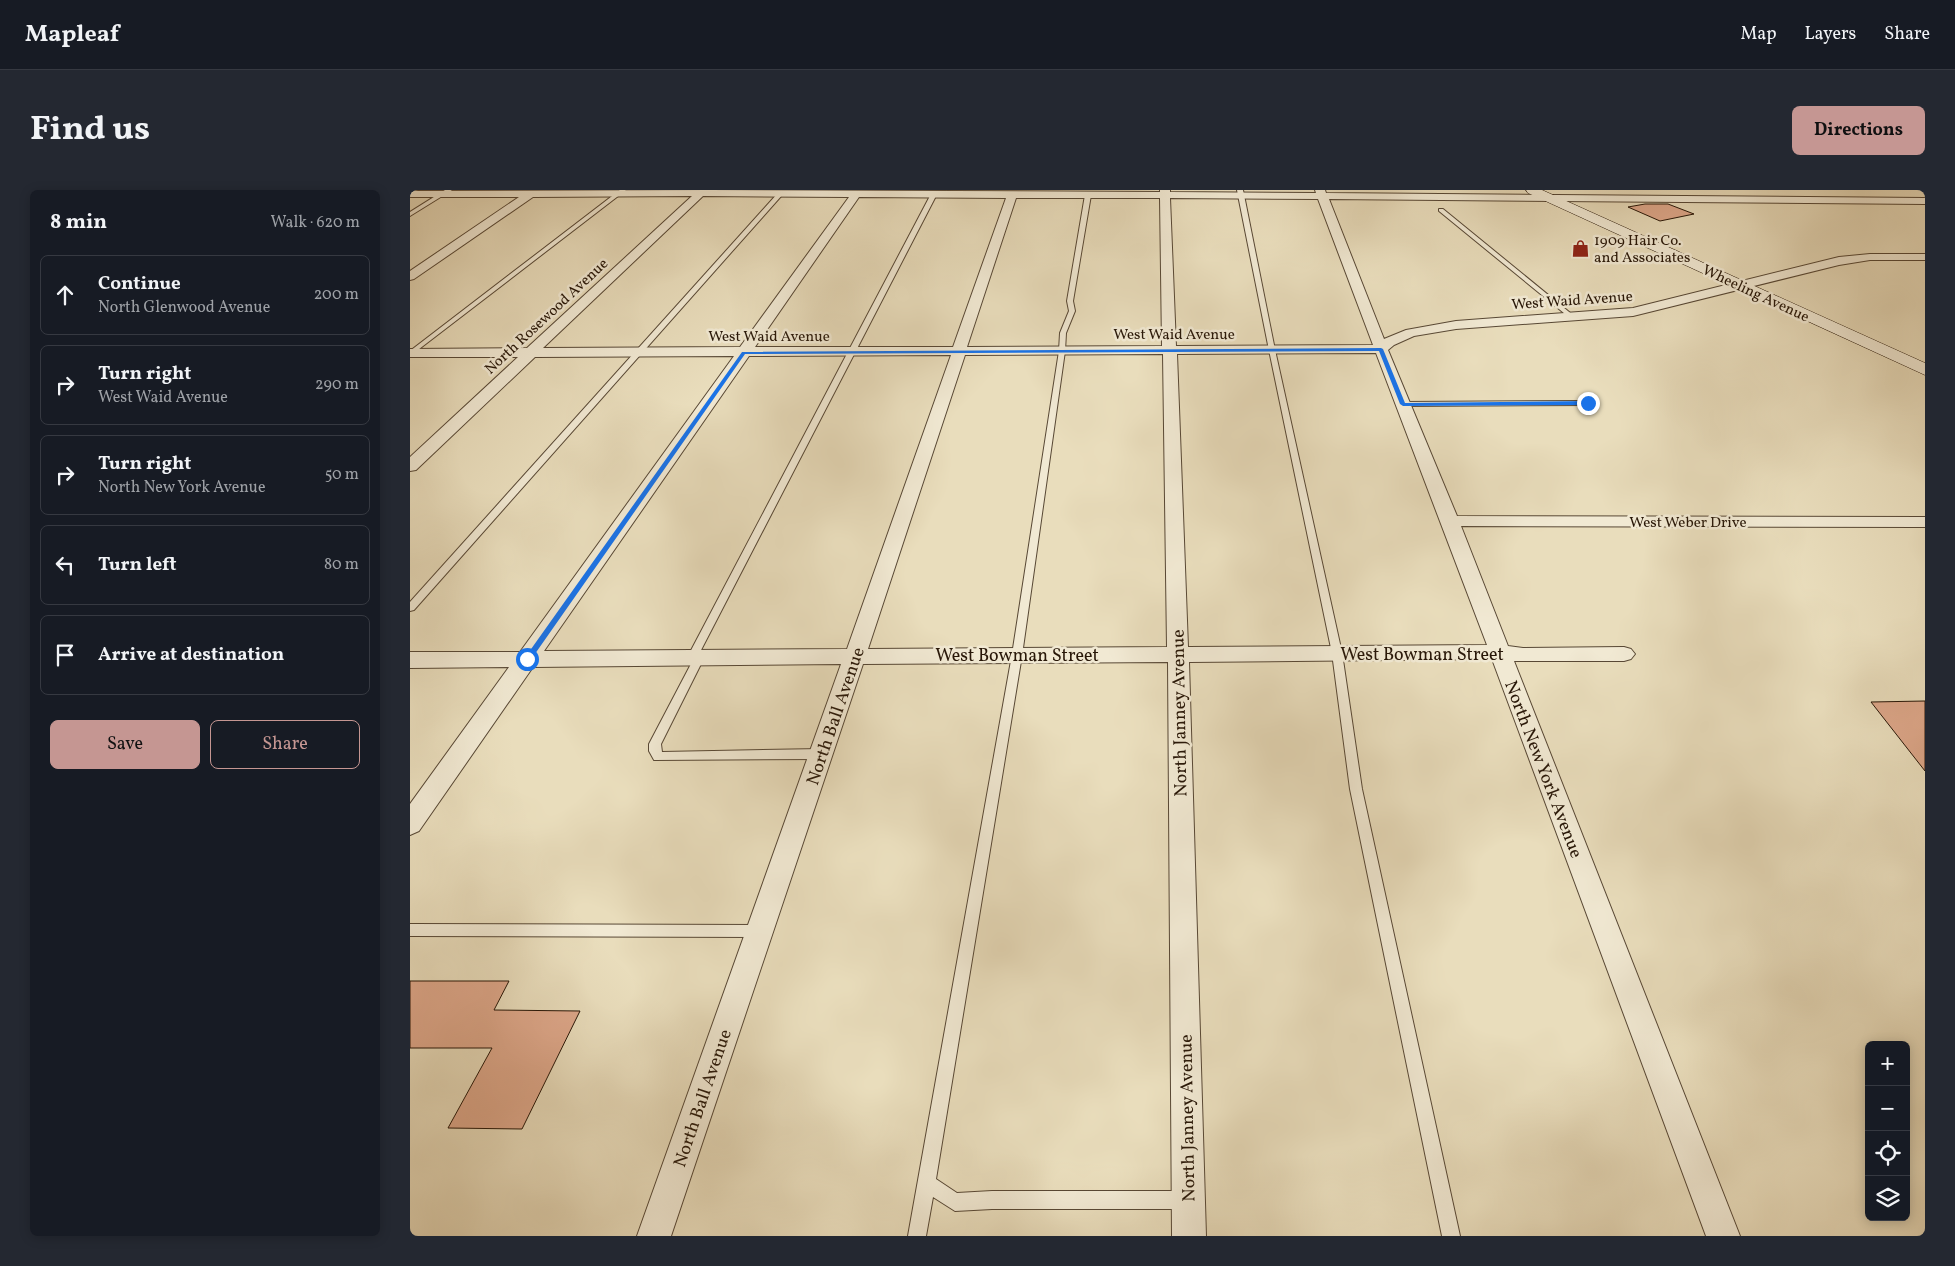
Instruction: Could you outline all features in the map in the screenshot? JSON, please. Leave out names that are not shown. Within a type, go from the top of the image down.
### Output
[{"type":"main road","name":"Wheeling Avenue","points":[[1532,190],[1925,370]]},
{"type":"street","points":[[1639,190],[1662,199]]},
{"type":"street","points":[[410,194],[446,192],[1012,195],[1322,193],[1516,196],[1551,199],[1925,201]]},
{"type":"street","points":[[410,276],[533,192]]},
{"type":"street","name":"North Rosewood Avenue","points":[[410,466],[703,192]]},
{"type":"street","name":"North Janney Avenue","points":[[1166,193],[1178,654],[1189,1236]]},
{"type":"street","name":"North New York Avenue","points":[[1322,193],[1381,349],[1450,521],[1723,1236]]},
{"type":"street","points":[[410,824],[856,194]]},
{"type":"street","name":"North Ball Avenue","points":[[654,1236],[1012,195]]},
{"type":"street","name":"West Waid Avenue","points":[[410,354],[1381,349],[1399,337],[1425,329],[1482,322],[1634,312],[1840,261],[1870,258],[1925,257]]},
{"type":"street","name":"West Weber Drive","points":[[1450,521],[1925,522]]},
{"type":"street","name":"West Bowman Street","points":[[410,660],[1499,652],[1523,655],[1624,654]]},
{"type":"lane","points":[[410,214],[446,192]]},
{"type":"lane","points":[[410,354],[621,192]]},
{"type":"lane","points":[[1241,193],[1272,350],[1337,653],[1356,789],[1451,1236]]},
{"type":"lane","points":[[410,608],[780,194]]},
{"type":"lane","points":[[821,754],[658,757],[655,751],[655,744],[695,658],[934,194]]},
{"type":"lane","points":[[917,1236],[1016,655],[1062,351],[1063,333],[1072,312],[1070,302],[1088,195]]},
{"type":"lane","points":[[1441,210],[1572,317]]},
{"type":"lane","points":[[1403,404],[1588,403]]},
{"type":"lane","points":[[410,930],[760,932]]},
{"type":"lane","points":[[927,1183],[955,1202],[992,1200],[1189,1200]]},
{"type":"building","points":[[1645,204],[1668,204],[1694,214],[1660,221],[1628,207]]},
{"type":"building","points":[[1925,701],[1925,771],[1871,702]]},
{"type":"building","points":[[410,981],[509,981],[494,1010],[580,1011],[522,1129],[448,1128],[492,1048],[410,1048]]},
{"type":"place","name":"1909 Hair Co. and Associates","points":[[1580,249]]},
{"type":"route","points":[[527,659],[744,353],[1381,349],[1403,404],[1588,403]]}]
